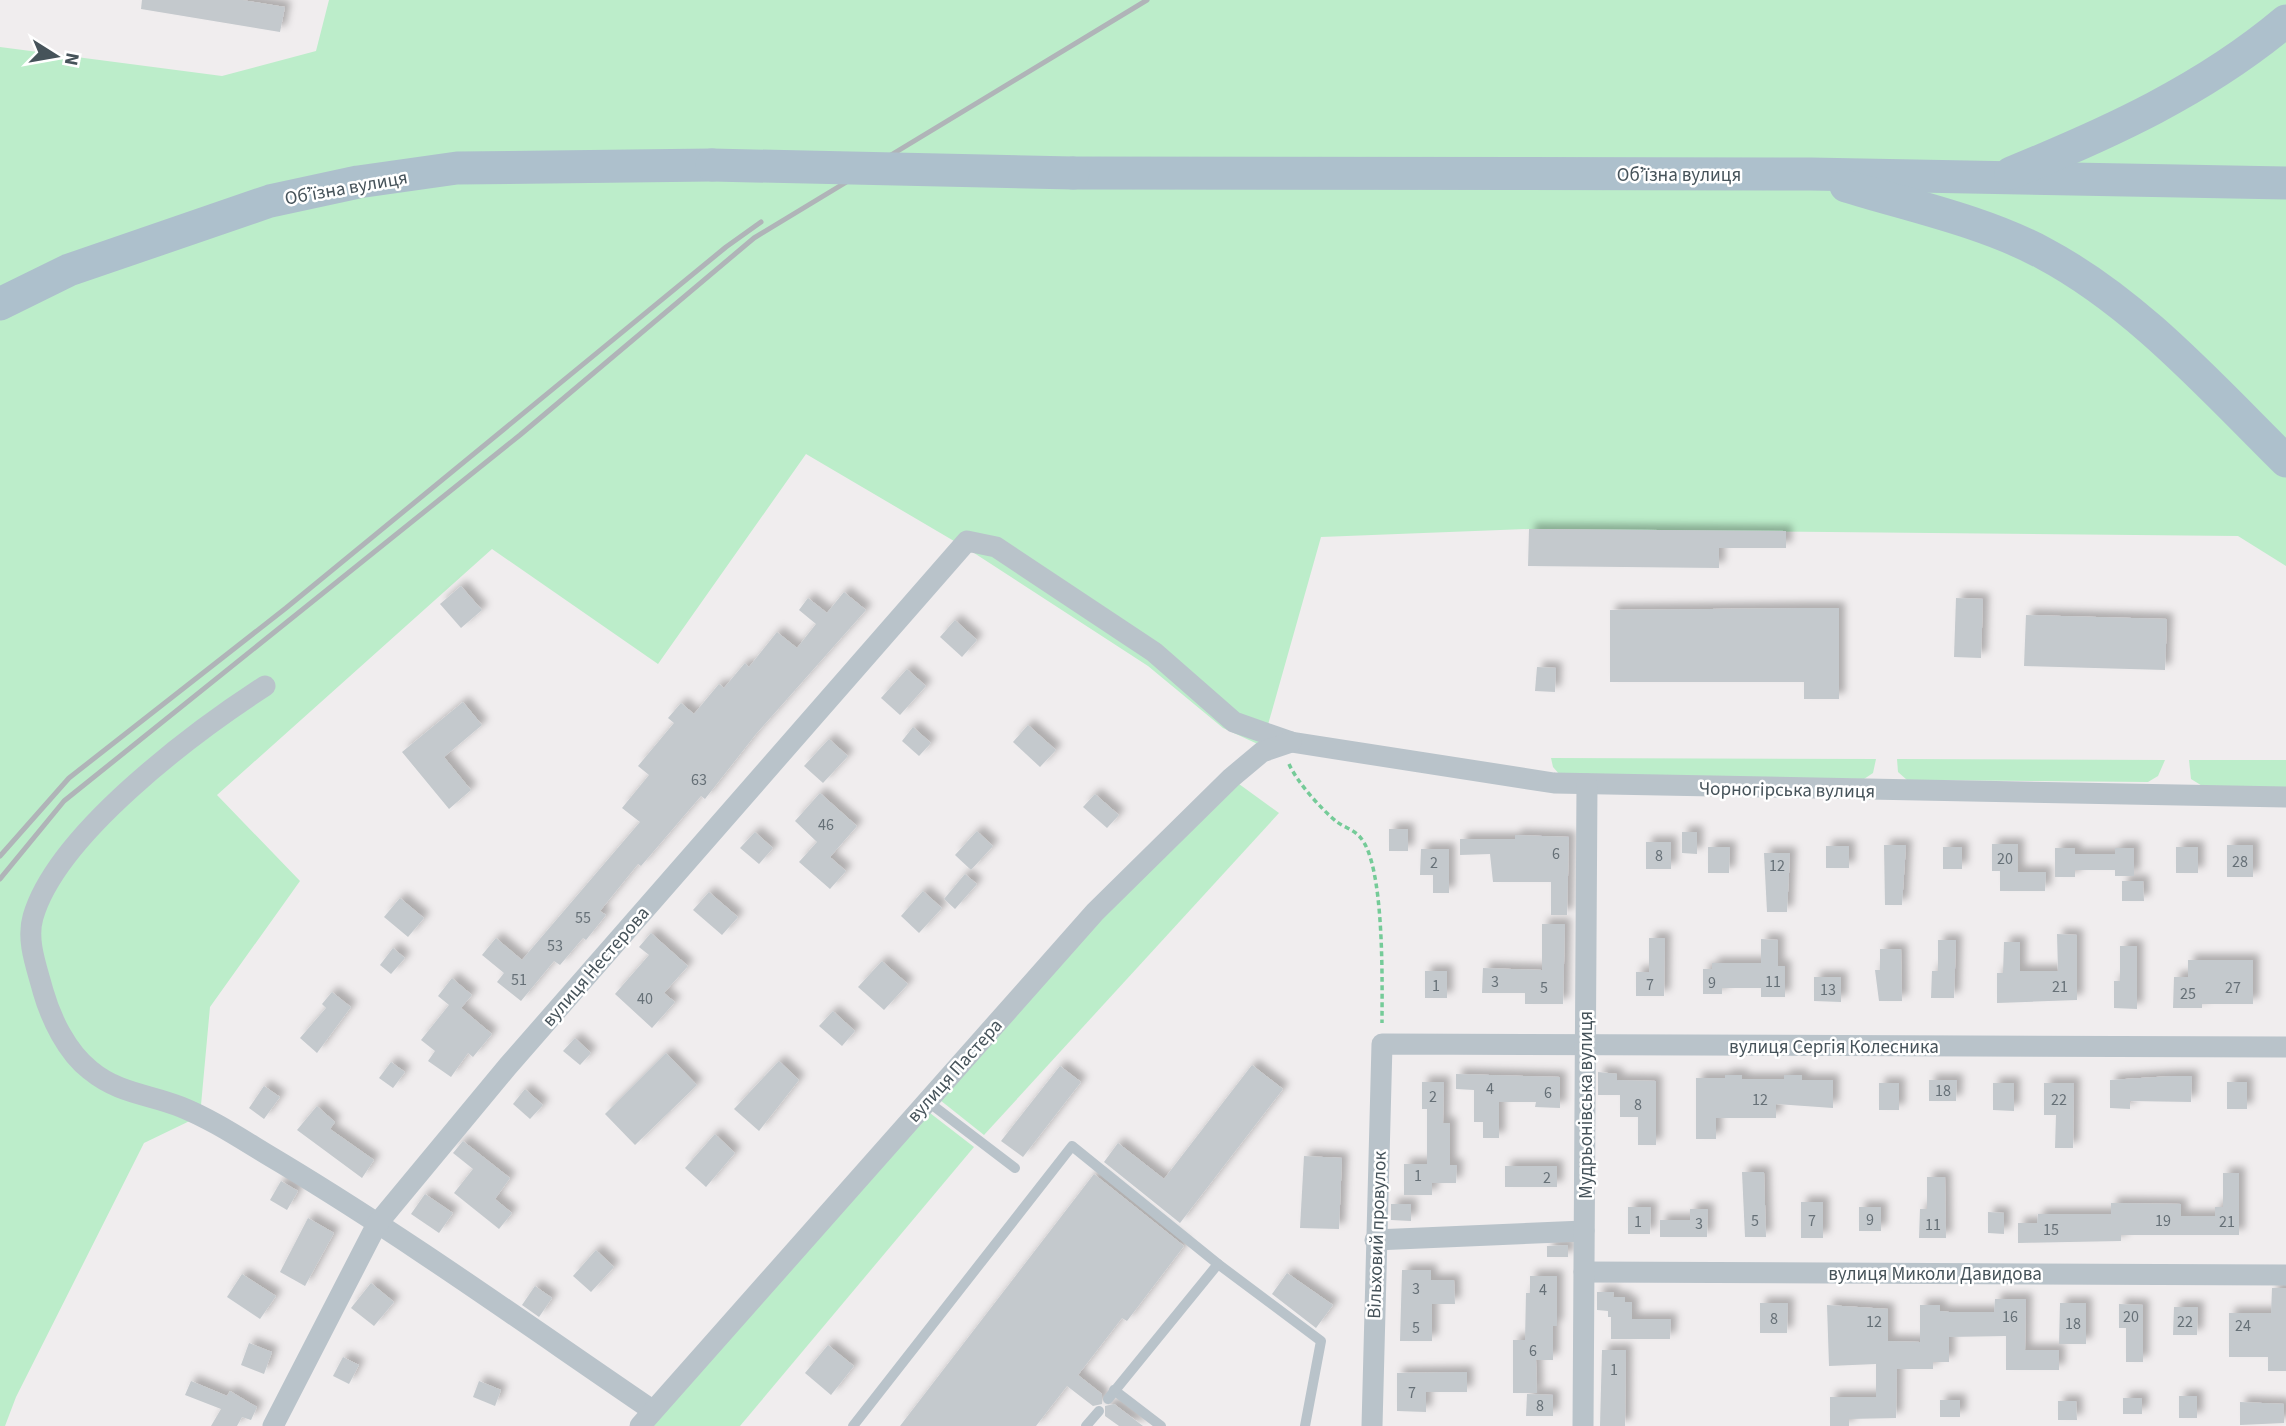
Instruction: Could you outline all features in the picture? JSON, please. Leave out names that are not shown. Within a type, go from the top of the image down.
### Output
[{"type":"main road","points":[[1998,178],[2112,132],[2186,93],[2286,21]]},
{"type":"main road","name":"Обʼїзна вулиця","points":[[0,303],[69,270],[271,201],[358,182],[457,168],[712,165],[1073,173],[1811,174],[2286,183]]},
{"type":"main road","points":[[1811,174],[1983,229],[2044,254],[2111,298],[2174,349],[2286,461]]},
{"type":"street","name":"Чорногірська вулиця","points":[[967,541],[996,547],[1154,652],[1234,722],[1291,742],[1530,780],[1587,785],[2286,797]]},
{"type":"street","name":"вулиця Нестерова","points":[[274,1426],[377,1224],[508,1066],[967,541]]},
{"type":"street","points":[[265,686],[224,712],[137,782],[75,847],[47,885],[32,919],[32,951],[46,1000],[57,1026],[72,1052],[88,1069],[120,1088],[179,1106],[200,1116],[377,1224],[646,1418]]},
{"type":"street","name":"вулиця Пастера","points":[[646,1418],[1095,912],[1262,752],[1291,742]]},
{"type":"street","name":"Мудрьонівська вулиця","points":[[1583,1426],[1587,785]]},
{"type":"street","name":"вулиця Сергія Колесника","points":[[1382,1044],[2286,1047]]},
{"type":"street","name":"Вільховий провулок","points":[[1372,1426],[1382,1044]]},
{"type":"street","points":[[1376,1240],[1584,1231]]},
{"type":"street","name":"вулиця Миколи Давидова","points":[[1584,1272],[2286,1275]]},
{"type":"lane","points":[[927,1101],[1016,1168]]},
{"type":"lane","points":[[853,1426],[1072,1146],[1219,1264],[1321,1340],[1305,1426]]},
{"type":"lane","points":[[1161,1426],[1111,1394],[1219,1264]]},
{"type":"lane","points":[[1086,1426],[1099,1411]]},
{"type":"path","points":[[1291,742],[1287,761],[1293,774],[1338,822],[1360,837],[1368,853],[1375,880],[1382,951],[1382,1044]]},
{"type":"green space","points":[[329,0],[2286,0],[2286,566],[2238,536],[1529,529],[1321,537],[1262,746],[1223,728],[1148,666],[971,551],[806,454],[658,664],[492,549],[217,795],[300,881],[210,1007],[200,1116],[144,1143],[16,1397],[5,1426],[0,1426],[0,47],[222,76],[316,51]]},
{"type":"green space","points":[[1551,758],[1876,759],[1873,773],[1864,779],[1560,775],[1553,767]]},
{"type":"green space","points":[[1897,759],[2165,760],[2158,776],[2148,782],[1907,780],[1898,772]]},
{"type":"green space","points":[[2189,760],[2286,760],[2286,787],[2204,787],[2191,779]]},
{"type":"green space","points":[[1239,784],[1279,813],[984,1135],[940,1100],[1100,920]]},
{"type":"green space","points":[[930,1113],[974,1147],[740,1426],[652,1426]]},
{"type":"building","points":[[142,0],[242,0],[285,7],[280,32],[141,9]]},
{"type":"building","points":[[1529,529],[1786,531],[1786,548],[1719,548],[1719,568],[1528,566]]},
{"type":"building","points":[[461,586],[482,610],[461,628],[440,604]]},
{"type":"building","points":[[844,592],[866,610],[756,734],[705,799],[701,796],[641,866],[638,864],[600,911],[606,915],[586,940],[583,938],[560,965],[554,961],[521,1001],[497,982],[504,973],[482,955],[496,938],[522,960],[640,822],[622,808],[649,775],[638,766],[674,723],[668,718],[681,703],[694,714],[719,684],[724,688],[745,663],[749,667],[777,632],[797,648],[816,624],[799,610],[808,598],[827,613]]},
{"type":"building","points":[[1956,598],[1983,599],[1981,658],[1954,657]]},
{"type":"building","points":[[1839,608],[1839,699],[1804,699],[1804,682],[1610,682],[1610,610]]},
{"type":"building","points":[[2026,615],[2167,619],[2165,670],[2024,666]]},
{"type":"building","points":[[955,620],[977,640],[962,657],[940,637]]},
{"type":"building","points":[[1537,667],[1556,668],[1555,692],[1535,691]]},
{"type":"building","points":[[907,669],[926,686],[900,715],[881,698]]},
{"type":"building","points":[[463,702],[482,725],[444,757],[471,790],[449,809],[402,752]]},
{"type":"building","points":[[1028,725],[1056,750],[1040,767],[1013,742]]},
{"type":"building","points":[[913,727],[931,743],[919,756],[902,741]]},
{"type":"building","points":[[829,739],[848,756],[823,783],[804,766]]},
{"type":"building","points":[[820,793],[857,826],[830,857],[846,871],[830,889],[799,862],[817,842],[795,821]]},
{"type":"building","points":[[1095,794],[1119,815],[1107,828],[1083,807]]},
{"type":"building","points":[[1389,829],[1408,829],[1408,851],[1389,851]]},
{"type":"building","points":[[977,831],[993,846],[971,870],[955,855]]},
{"type":"building","points":[[755,832],[773,848],[759,864],[740,848]]},
{"type":"building","points":[[1682,832],[1697,832],[1697,854],[1682,853]]},
{"type":"building","points":[[1515,835],[1569,837],[1567,915],[1551,915],[1551,882],[1493,882],[1490,854],[1460,855],[1460,839],[1515,839]]},
{"type":"building","points":[[1646,842],[1671,842],[1671,869],[1646,869]]},
{"type":"building","points":[[1992,844],[2018,844],[2018,872],[2046,872],[2045,891],[2000,891],[2000,871],[1992,871]]},
{"type":"building","points":[[1884,845],[1906,845],[1902,905],[1885,905]]},
{"type":"building","points":[[2227,845],[2253,845],[2253,877],[2227,877]]},
{"type":"building","points":[[1826,846],[1849,846],[1849,868],[1826,868]]},
{"type":"building","points":[[1708,847],[1730,847],[1729,873],[1708,873]]},
{"type":"building","points":[[1943,847],[1962,847],[1962,869],[1943,869]]},
{"type":"building","points":[[2176,847],[2198,847],[2198,873],[2176,873]]},
{"type":"building","points":[[2055,848],[2075,848],[2075,854],[2115,854],[2115,848],[2134,848],[2134,876],[2115,876],[2115,870],[2075,870],[2075,877],[2055,877]]},
{"type":"building","points":[[1421,849],[1449,849],[1449,893],[1433,893],[1433,875],[1420,875]]},
{"type":"building","points":[[1764,853],[1790,853],[1787,912],[1767,912]]},
{"type":"building","points":[[965,874],[977,884],[955,909],[944,899]]},
{"type":"building","points":[[2122,881],[2143,881],[2144,901],[2122,901]]},
{"type":"building","points":[[923,891],[942,908],[919,933],[901,916]]},
{"type":"building","points":[[709,892],[738,917],[722,935],[693,910]]},
{"type":"building","points":[[400,898],[424,918],[408,937],[384,917]]},
{"type":"building","points":[[1542,924],[1565,924],[1563,1004],[1525,1004],[1525,993],[1482,993],[1483,968],[1542,970]]},
{"type":"building","points":[[651,933],[688,966],[664,993],[675,1002],[652,1028],[615,994],[649,955],[639,947]]},
{"type":"building","points":[[2057,934],[2077,935],[2077,1000],[1997,1003],[1997,973],[2003,973],[2004,942],[2020,942],[2020,971],[2058,971]]},
{"type":"building","points":[[1649,938],[1665,938],[1664,996],[1636,996],[1636,972],[1649,972]]},
{"type":"building","points":[[1761,939],[1778,940],[1778,966],[1785,966],[1785,997],[1761,997],[1761,988],[1722,988],[1722,994],[1703,994],[1703,969],[1712,969],[1712,963],[1761,963]]},
{"type":"building","points":[[1938,940],[1956,940],[1954,998],[1931,998],[1932,971],[1938,971]]},
{"type":"building","points":[[2120,946],[2137,946],[2137,1009],[2114,1008],[2114,981],[2120,981]]},
{"type":"building","points":[[393,948],[405,958],[391,974],[380,965]]},
{"type":"building","points":[[1880,949],[1901,949],[1902,1001],[1879,1001],[1875,970],[1880,970]]},
{"type":"building","points":[[2188,960],[2253,960],[2253,1004],[2202,1004],[2202,1008],[2173,1008],[2174,977],[2188,977]]},
{"type":"building","points":[[882,961],[908,984],[884,1010],[858,987]]},
{"type":"building","points":[[1425,971],[1447,971],[1447,998],[1425,998]]},
{"type":"building","points":[[1814,977],[1841,977],[1841,1002],[1814,1001]]},
{"type":"building","points":[[452,978],[472,995],[461,1008],[492,1034],[473,1057],[468,1053],[451,1077],[428,1061],[435,1051],[421,1040],[449,1005],[438,996]]},
{"type":"building","points":[[332,992],[351,1007],[317,1053],[300,1038],[326,1008],[322,1004]]},
{"type":"building","points":[[833,1011],[855,1031],[842,1046],[819,1026]]},
{"type":"building","points":[[575,1038],[591,1053],[580,1065],[563,1051]]},
{"type":"building","points":[[666,1053],[697,1085],[635,1145],[605,1114]]},
{"type":"building","points":[[779,1061],[799,1080],[759,1131],[734,1109]]},
{"type":"building","points":[[391,1062],[405,1072],[393,1088],[379,1078]]},
{"type":"building","points":[[1252,1065],[1283,1089],[1180,1223],[1104,1162],[1118,1143],[1164,1179]]},
{"type":"building","points":[[1060,1066],[1081,1082],[1023,1157],[1001,1141]]},
{"type":"building","points":[[1598,1072],[1617,1074],[1617,1080],[1656,1081],[1656,1145],[1638,1145],[1638,1117],[1620,1117],[1620,1095],[1598,1095]]},
{"type":"building","points":[[1456,1074],[1560,1077],[1560,1108],[1535,1107],[1536,1102],[1499,1102],[1499,1138],[1483,1138],[1483,1122],[1474,1122],[1474,1090],[1456,1089]]},
{"type":"building","points":[[1725,1075],[1742,1075],[1742,1079],[1784,1079],[1784,1075],[1802,1075],[1802,1080],[1833,1080],[1833,1108],[1776,1104],[1776,1118],[1716,1118],[1716,1139],[1696,1139],[1696,1078],[1725,1078]]},
{"type":"building","points":[[2192,1076],[2191,1102],[2130,1101],[2130,1109],[2110,1108],[2110,1080]]},
{"type":"building","points":[[1929,1080],[1957,1080],[1956,1101],[1929,1101]]},
{"type":"building","points":[[1422,1082],[1444,1082],[1443,1123],[1450,1123],[1450,1165],[1457,1165],[1456,1183],[1432,1183],[1432,1195],[1404,1195],[1404,1164],[1427,1164],[1427,1109],[1422,1109]]},
{"type":"building","points":[[2227,1082],[2247,1082],[2247,1109],[2227,1109]]},
{"type":"building","points":[[1879,1083],[1899,1083],[1899,1110],[1879,1110]]},
{"type":"building","points":[[1993,1083],[2014,1083],[2014,1111],[1993,1110]]},
{"type":"building","points":[[2044,1083],[2074,1083],[2073,1148],[2055,1148],[2056,1115],[2044,1115]]},
{"type":"building","points":[[264,1086],[280,1097],[264,1119],[249,1108]]},
{"type":"building","points":[[525,1089],[543,1105],[530,1119],[513,1104]]},
{"type":"building","points":[[317,1106],[335,1122],[330,1129],[374,1160],[362,1178],[297,1130]]},
{"type":"building","points":[[715,1134],[735,1153],[706,1187],[685,1168]]},
{"type":"building","points":[[463,1141],[510,1178],[495,1199],[512,1213],[499,1229],[454,1193],[473,1169],[453,1153]]},
{"type":"building","points":[[1304,1156],[1342,1158],[1339,1229],[1300,1228]]},
{"type":"building","points":[[1505,1166],[1557,1166],[1557,1187],[1505,1187]]},
{"type":"building","points":[[1742,1172],[1764,1172],[1766,1237],[1745,1237]]},
{"type":"building","points":[[2223,1173],[2239,1173],[2239,1235],[2121,1235],[2121,1241],[2018,1243],[2018,1223],[2037,1223],[2038,1214],[2111,1214],[2111,1203],[2181,1204],[2181,1216],[2215,1216],[2215,1207],[2223,1207]]},
{"type":"building","points":[[1094,1174],[1184,1246],[1127,1321],[1122,1318],[1078,1375],[1102,1394],[1102,1404],[1093,1406],[1067,1386],[1036,1426],[900,1426]]},
{"type":"building","points":[[1927,1177],[1945,1177],[1946,1238],[1919,1238],[1920,1209],[1927,1209]]},
{"type":"building","points":[[281,1181],[298,1191],[287,1210],[270,1200]]},
{"type":"building","points":[[425,1194],[453,1213],[439,1233],[411,1214]]},
{"type":"building","points":[[1801,1202],[1823,1202],[1823,1238],[1801,1238]]},
{"type":"building","points":[[1391,1204],[1411,1204],[1411,1221],[1391,1220]]},
{"type":"building","points":[[1628,1207],[1651,1207],[1650,1234],[1628,1234]]},
{"type":"building","points":[[1859,1207],[1881,1207],[1881,1231],[1859,1231]]},
{"type":"building","points":[[1690,1209],[1708,1209],[1707,1237],[1660,1237],[1660,1220],[1690,1220]]},
{"type":"building","points":[[1988,1212],[2004,1213],[2004,1234],[1988,1233]]},
{"type":"building","points":[[308,1218],[334,1233],[305,1286],[280,1272]]},
{"type":"building","points":[[1568,1245],[1568,1257],[1547,1257],[1547,1246]]},
{"type":"building","points":[[596,1250],[614,1267],[591,1292],[573,1276]]},
{"type":"building","points":[[1402,1270],[1431,1270],[1431,1280],[1454,1280],[1455,1304],[1432,1304],[1432,1341],[1400,1341]]},
{"type":"building","points":[[1287,1273],[1333,1305],[1316,1328],[1272,1294]]},
{"type":"building","points":[[242,1274],[276,1296],[260,1319],[227,1297]]},
{"type":"building","points":[[1530,1276],[1557,1276],[1557,1326],[1553,1326],[1553,1360],[1536,1360],[1537,1393],[1513,1393],[1513,1340],[1525,1340],[1526,1293],[1530,1293]]},
{"type":"building","points":[[371,1283],[394,1302],[374,1326],[351,1308]]},
{"type":"building","points":[[535,1286],[552,1298],[539,1317],[522,1305]]},
{"type":"building","points":[[2272,1288],[2286,1288],[2286,1371],[2268,1371],[2268,1357],[2229,1357],[2229,1313],[2271,1313]]},
{"type":"building","points":[[1597,1292],[1614,1292],[1613,1297],[1625,1297],[1625,1302],[1632,1302],[1632,1319],[1671,1319],[1670,1339],[1611,1339],[1611,1317],[1608,1317],[1608,1311],[1597,1310]]},
{"type":"building","points":[[1995,1299],[2026,1299],[2025,1350],[2059,1350],[2059,1370],[2006,1370],[2006,1336],[1949,1337],[1949,1362],[1933,1362],[1933,1369],[1897,1369],[1896,1418],[1849,1419],[1849,1426],[1830,1426],[1830,1397],[1876,1397],[1876,1364],[1829,1366],[1827,1305],[1888,1309],[1888,1341],[1920,1342],[1920,1305],[1940,1305],[1940,1311],[1949,1312],[1994,1312]]},
{"type":"building","points":[[1760,1303],[1788,1303],[1787,1333],[1760,1333]]},
{"type":"building","points":[[2060,1303],[2086,1303],[2086,1344],[2059,1344]]},
{"type":"building","points":[[2119,1304],[2143,1305],[2143,1362],[2126,1362],[2126,1328],[2119,1328]]},
{"type":"building","points":[[2174,1307],[2198,1307],[2197,1335],[2173,1335]]},
{"type":"building","points":[[249,1343],[272,1352],[264,1374],[241,1365]]},
{"type":"building","points":[[828,1345],[854,1366],[831,1395],[805,1373]]},
{"type":"building","points":[[1602,1350],[1626,1350],[1625,1426],[1600,1426]]},
{"type":"building","points":[[343,1357],[359,1365],[349,1384],[333,1376]]},
{"type":"building","points":[[1467,1372],[1467,1392],[1426,1392],[1426,1412],[1397,1411],[1397,1373]]},
{"type":"building","points":[[191,1381],[227,1396],[230,1391],[257,1407],[251,1420],[242,1417],[237,1426],[211,1426],[221,1409],[185,1395]]},
{"type":"building","points":[[479,1381],[501,1390],[495,1406],[473,1397]]},
{"type":"building","points":[[1527,1394],[1553,1395],[1553,1416],[1526,1416]]},
{"type":"building","points":[[2179,1396],[2197,1396],[2197,1418],[2179,1418]]},
{"type":"building","points":[[2123,1398],[2142,1398],[2142,1414],[2123,1414]]},
{"type":"building","points":[[1940,1400],[1960,1400],[1960,1417],[1940,1417]]},
{"type":"building","points":[[2058,1401],[2076,1401],[2077,1420],[2058,1420]]},
{"type":"building","points":[[2240,1402],[2284,1404],[2284,1423],[2240,1425]]},
{"type":"building","points":[[1114,1404],[1143,1426],[1119,1426],[1105,1416],[1105,1406]]},
{"type":"railway","points":[[0,879],[64,801],[520,435],[754,238],[1147,0]]},
{"type":"railway","points":[[0,856],[69,778],[286,608],[726,247],[761,222]]}]
